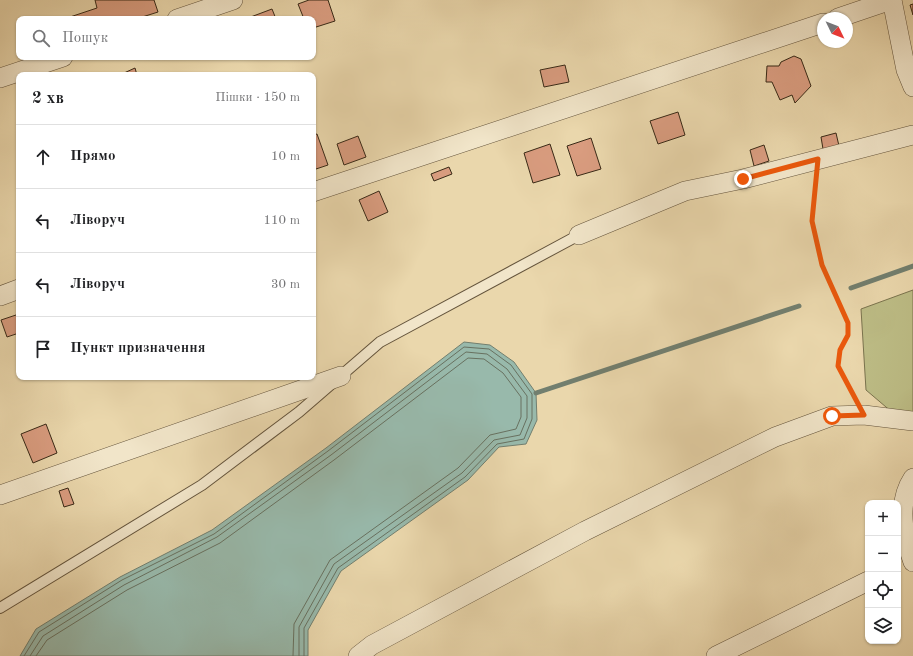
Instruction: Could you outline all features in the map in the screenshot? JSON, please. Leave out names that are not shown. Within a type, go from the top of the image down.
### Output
[{"type":"street","points":[[186,16],[233,0]]},
{"type":"street","points":[[853,13],[891,0],[906,70],[913,87]]},
{"type":"street","points":[[316,191],[817,25]]},
{"type":"street","points":[[18,72],[54,60]]},
{"type":"street","points":[[0,78],[16,73]]},
{"type":"street","points":[[579,235],[685,191],[743,179],[913,135]]},
{"type":"street","points":[[0,296],[16,290]]},
{"type":"street","points":[[0,495],[341,376]]},
{"type":"street","points":[[358,656],[372,645],[585,531],[775,437],[832,416],[864,415],[913,421]]},
{"type":"street","points":[[908,563],[902,516],[906,489],[913,478]]},
{"type":"street","points":[[716,656],[865,582]]},
{"type":"lane","points":[[0,608],[202,485],[299,412],[380,342],[579,235]]},
{"type":"path","points":[[818,159],[812,221],[822,265],[848,323],[848,335],[840,350],[838,366],[864,415]]},
{"type":"green space","points":[[913,290],[913,430],[866,390],[861,309]]},
{"type":"water","points":[[464,342],[490,345],[514,362],[536,393],[537,420],[526,444],[499,447],[468,480],[341,571],[308,630],[308,656],[20,656],[36,629],[120,577],[212,530],[326,448]]},
{"type":"building","points":[[95,0],[154,0],[158,12],[145,16],[73,16],[97,8]]},
{"type":"building","points":[[309,0],[328,0],[335,21],[316,27],[316,16],[303,16],[298,4]]},
{"type":"building","points":[[913,4],[913,15],[910,5]]},
{"type":"building","points":[[272,9],[275,16],[253,16]]},
{"type":"building","points":[[794,56],[801,59],[811,86],[795,103],[792,95],[780,100],[772,82],[766,82],[767,66],[779,66],[781,62]]},
{"type":"building","points":[[565,65],[569,82],[544,87],[540,70]]},
{"type":"building","points":[[135,68],[136,72],[126,72]]},
{"type":"building","points":[[678,112],[685,135],[658,144],[650,121]]},
{"type":"building","points":[[836,133],[839,146],[823,149],[821,137]]},
{"type":"building","points":[[316,134],[328,165],[316,169]]},
{"type":"building","points":[[358,136],[366,157],[344,165],[337,144]]},
{"type":"building","points":[[591,138],[601,169],[577,176],[567,146]]},
{"type":"building","points":[[550,144],[560,175],[533,183],[524,153]]},
{"type":"building","points":[[764,145],[769,161],[754,166],[750,150]]},
{"type":"building","points":[[449,167],[452,174],[434,181],[431,174]]},
{"type":"building","points":[[379,191],[388,212],[368,221],[359,200]]},
{"type":"building","points":[[16,315],[16,334],[7,337],[1,320]]},
{"type":"building","points":[[46,424],[57,453],[33,463],[21,434]]},
{"type":"building","points":[[68,488],[74,504],[64,507],[59,491]]},
{"type":"waterway","points":[[851,288],[913,266]]},
{"type":"waterway","points":[[536,393],[799,306]]},
{"type":"route","points":[[743,179],[818,159],[812,221],[822,265],[848,323],[848,335],[840,350],[838,366],[864,415],[832,416]]}]
